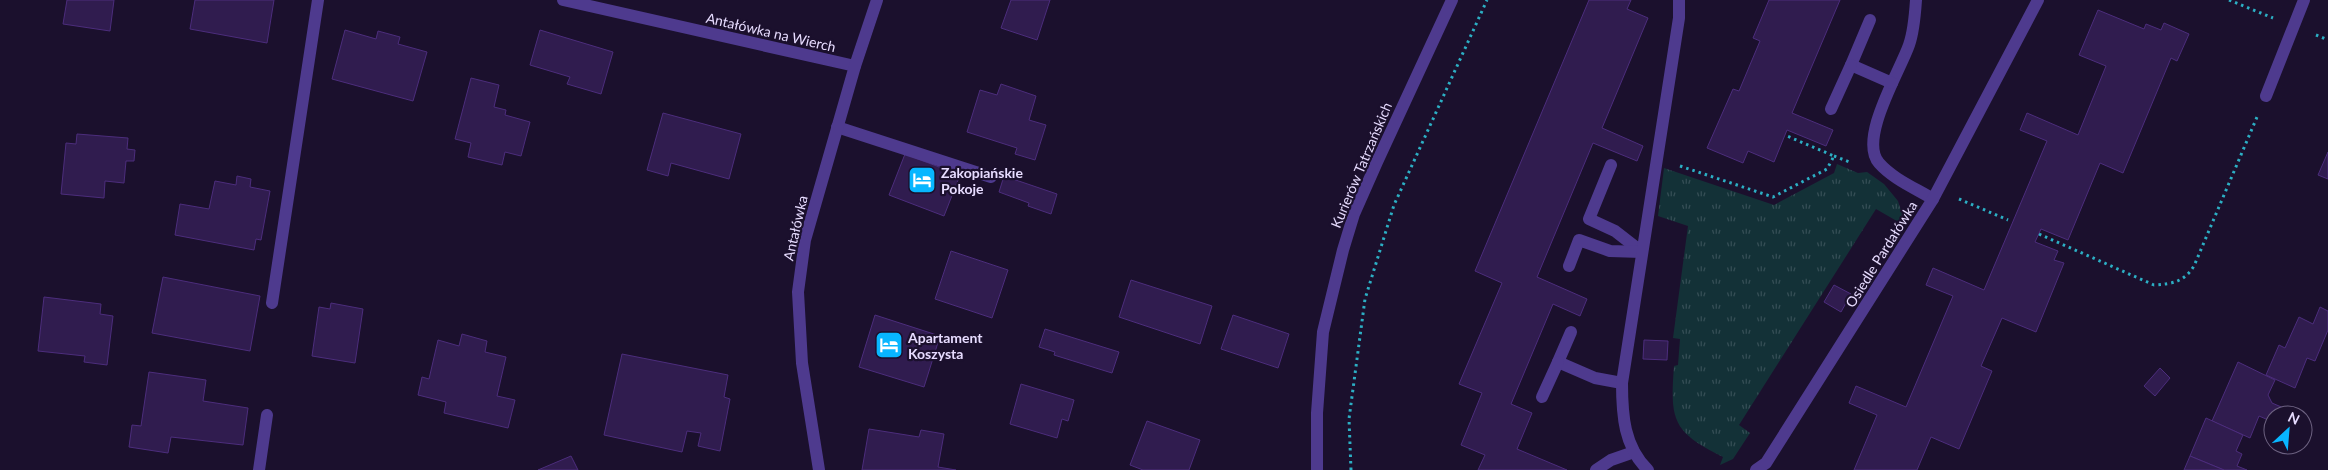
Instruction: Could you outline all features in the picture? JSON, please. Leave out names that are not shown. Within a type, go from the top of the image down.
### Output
[{"type":"street","points":[[272,303],[318,0]]},
{"type":"street","name":"Antałówka na Wierch","points":[[563,0],[855,66]]},
{"type":"street","name":"Antałówka","points":[[819,470],[802,363],[798,292],[805,240],[855,66],[877,0]]},
{"type":"street","name":"Kurierów Tatrzańskich","points":[[1317,470],[1317,413],[1323,332],[1343,250],[1354,214],[1452,0]]},
{"type":"street","points":[[1648,470],[1634,452],[1627,434],[1622,410],[1622,384],[1679,18],[1679,0]]},
{"type":"street","name":"Osiedle Pardałówka","points":[[1756,470],[1766,462],[1935,195],[1891,173],[1878,162],[1872,140],[1878,118],[1909,44],[1915,20],[1916,0]]},
{"type":"street","points":[[1935,195],[2038,0]]},
{"type":"street","points":[[2266,96],[2304,0]]},
{"type":"street","points":[[1831,109],[1870,20]]},
{"type":"street","points":[[1851,65],[1892,83]]},
{"type":"street","points":[[837,127],[991,177]]},
{"type":"street","points":[[1611,165],[1589,219],[1615,231],[1642,252]]},
{"type":"street","points":[[1569,266],[1579,240],[1610,250],[1642,252]]},
{"type":"street","points":[[1542,397],[1571,332]]},
{"type":"street","points":[[1558,362],[1595,378],[1622,384]]},
{"type":"street","points":[[259,470],[267,415]]},
{"type":"street","points":[[1596,470],[1611,465],[1634,452]]},
{"type":"path","points":[[1351,470],[1349,419],[1365,299],[1394,205],[1487,0]]},
{"type":"path","points":[[2229,0],[2257,12]]},
{"type":"path","points":[[2039,234],[2154,285],[2174,284],[2188,275],[2194,266],[2266,96]]},
{"type":"path","points":[[1656,158],[1773,197],[1827,169],[1834,156],[1787,136]]},
{"type":"path","points":[[1935,195],[2008,220]]},
{"type":"green space","points":[[1837,164],[1858,173],[1867,172],[1884,184],[1898,201],[1903,217],[1902,224],[1876,209],[1739,425],[1750,433],[1733,459],[1720,465],[1723,457],[1693,440],[1684,431],[1674,412],[1674,366],[1678,365],[1680,339],[1673,338],[1688,226],[1658,216],[1664,168],[1774,205],[1834,173]]},
{"type":"building","points":[[67,0],[114,0],[110,31],[63,24]]},
{"type":"building","points":[[195,0],[274,0],[267,43],[190,29]]},
{"type":"building","points":[[1011,0],[1050,0],[1037,40],[1001,28]]},
{"type":"building","points":[[1589,0],[1631,0],[1627,9],[1648,18],[1602,128],[1643,146],[1637,161],[1593,143],[1537,277],[1587,299],[1580,316],[1553,304],[1511,404],[1532,413],[1517,449],[1567,470],[1478,470],[1485,455],[1461,445],[1482,393],[1459,384],[1502,283],[1475,271]]},
{"type":"building","points":[[1769,0],[1840,0],[1792,113],[1833,130],[1826,146],[1787,130],[1774,162],[1748,151],[1743,163],[1707,148],[1733,89],[1739,91],[1760,41],[1753,38]]},
{"type":"building","points":[[2098,10],[2144,29],[2146,24],[2161,30],[2164,23],[2189,34],[2177,61],[2171,58],[2123,173],[2100,163],[2068,240],[2041,229],[2035,242],[2058,251],[2054,260],[2064,263],[2036,332],[2002,318],[1981,366],[1992,371],[1959,449],[1931,437],[1917,470],[1854,470],[1877,415],[1849,403],[1856,386],[1906,407],[1953,296],[1926,285],[1933,268],[1984,290],[2047,141],[2020,130],[2027,113],[2078,135],[2106,66],[2079,55]]},
{"type":"building","points":[[345,30],[376,39],[378,31],[400,37],[398,44],[427,52],[413,101],[332,79]]},
{"type":"building","points":[[540,30],[613,52],[601,94],[567,84],[570,77],[530,65]]},
{"type":"building","points":[[471,78],[499,85],[494,107],[506,110],[505,115],[530,122],[521,156],[505,152],[502,165],[468,157],[471,143],[455,139]]},
{"type":"building","points":[[1001,84],[1036,96],[1029,120],[1046,125],[1035,160],[1015,154],[1017,148],[967,132],[980,90],[997,95]]},
{"type":"building","points":[[663,113],[741,134],[729,179],[671,163],[668,176],[647,170]]},
{"type":"building","points":[[77,134],[128,138],[127,149],[135,150],[134,161],[126,161],[124,183],[105,181],[104,198],[61,194],[66,143],[76,144]]},
{"type":"building","points":[[2328,152],[2328,179],[2318,175]]},
{"type":"building","points":[[905,154],[960,175],[944,216],[889,195]]},
{"type":"building","points":[[237,176],[251,179],[250,187],[270,191],[261,240],[256,239],[254,250],[175,235],[180,204],[209,209],[215,181],[236,185]]},
{"type":"building","points":[[1004,176],[1057,194],[1051,214],[1028,206],[1029,203],[999,192]]},
{"type":"building","points":[[951,251],[1008,270],[992,318],[935,299]]},
{"type":"building","points":[[163,277],[260,296],[250,351],[152,333]]},
{"type":"building","points":[[1131,280],[1212,306],[1200,344],[1119,317]]},
{"type":"building","points":[[1834,285],[1851,294],[1841,312],[1824,302]]},
{"type":"building","points":[[44,297],[101,304],[100,314],[113,316],[107,365],[84,362],[85,356],[38,351]]},
{"type":"building","points":[[331,303],[363,309],[355,363],[312,356],[319,307],[330,309]]},
{"type":"building","points":[[2320,307],[2328,311],[2328,330],[2315,361],[2307,358],[2295,388],[2266,375],[2279,345],[2285,348],[2299,317],[2313,324]]},
{"type":"building","points":[[875,315],[940,336],[924,387],[859,367]]},
{"type":"building","points":[[1233,315],[1289,334],[1278,368],[1221,349]]},
{"type":"building","points":[[1045,329],[1119,352],[1112,373],[1054,355],[1055,352],[1039,347]]},
{"type":"building","points":[[462,334],[487,341],[485,352],[506,357],[497,396],[515,400],[508,428],[444,413],[446,402],[418,395],[422,377],[429,379],[438,340],[459,346]]},
{"type":"building","points":[[1644,340],[1668,341],[1667,360],[1643,359]]},
{"type":"building","points":[[622,354],[728,375],[724,397],[730,399],[720,451],[698,446],[701,433],[687,431],[682,452],[604,435]]},
{"type":"building","points":[[2238,362],[2275,380],[2268,395],[2272,403],[2277,405],[2263,405],[2263,418],[2259,416],[2250,438],[2212,421]]},
{"type":"building","points":[[2160,368],[2170,378],[2155,396],[2144,386]]},
{"type":"building","points":[[149,372],[206,380],[203,401],[248,408],[243,445],[171,437],[168,453],[129,447],[132,425],[141,426]]},
{"type":"building","points":[[1021,384],[1074,400],[1068,421],[1062,419],[1057,438],[1010,424]]},
{"type":"building","points":[[2206,418],[2243,435],[2236,451],[2242,454],[2237,466],[2247,470],[2224,470],[2190,456]]},
{"type":"building","points":[[1147,421],[1200,440],[1189,470],[1143,470],[1130,465]]},
{"type":"building","points":[[869,429],[919,437],[921,430],[944,434],[938,467],[956,470],[862,470]]},
{"type":"building","points":[[571,456],[578,470],[538,470]]},
{"type":"building","points":[[2190,456],[2224,470],[2184,470]]},
{"type":"place","name":"Zakopiańskie Pokoje","points":[[922,180]]},
{"type":"place","name":"Apartament Koszysta","points":[[889,345]]}]
